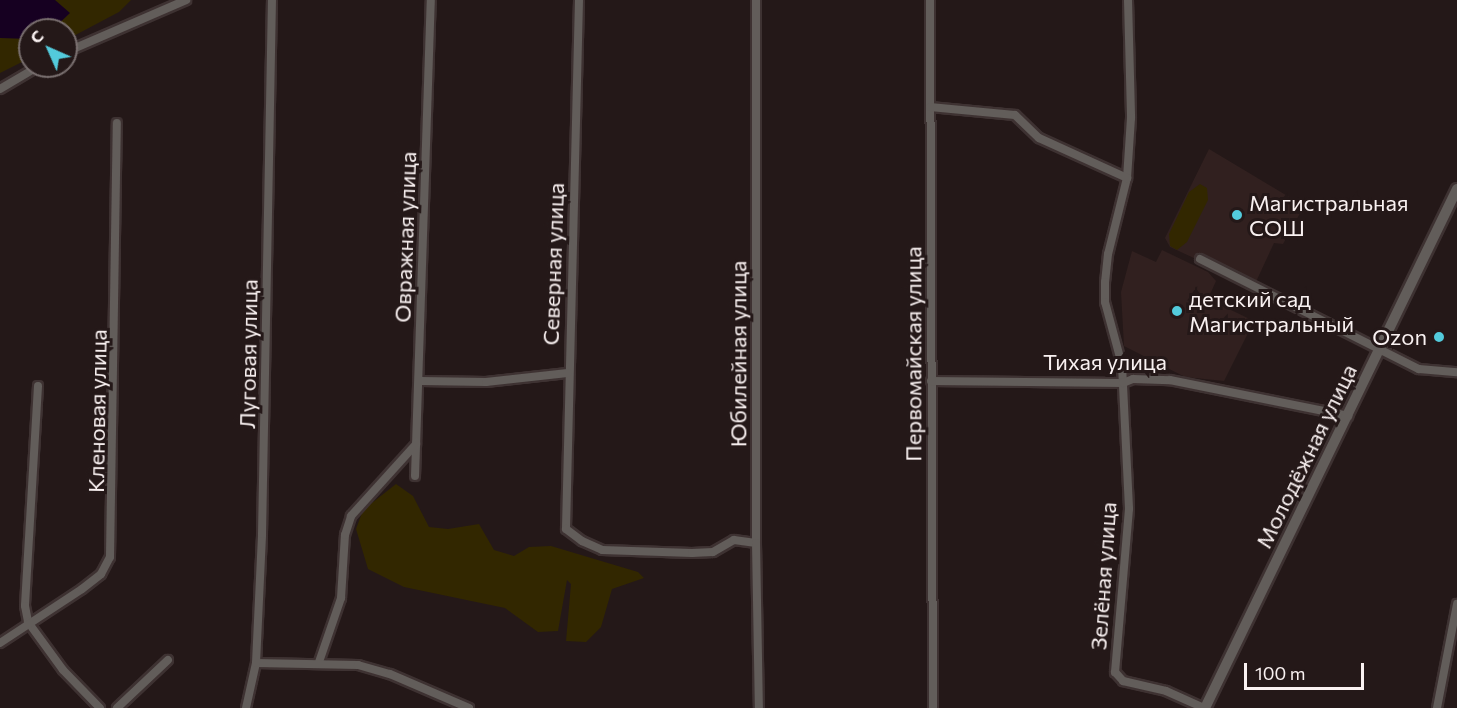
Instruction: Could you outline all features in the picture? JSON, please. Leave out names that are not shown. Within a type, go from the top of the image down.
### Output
[{"type":"street","points":[[78,47],[186,0]]},
{"type":"street","name":"Луговая улица","points":[[246,708],[256,663],[272,137],[272,0]]},
{"type":"street","name":"Овражная улица","points":[[415,476],[421,381],[418,355],[431,0]]},
{"type":"street","name":"Северная улица","points":[[579,0],[568,373],[566,529],[582,541],[602,550],[692,553],[713,552],[734,540],[756,543]]},
{"type":"street","name":"Юбилейная улица","points":[[756,0],[756,543],[759,708]]},
{"type":"street","name":"Первомайская улица","points":[[930,0],[933,708]]},
{"type":"street","name":"Зелёная улица","points":[[1128,0],[1131,118],[1127,178],[1108,254],[1105,282],[1105,302],[1122,365],[1129,509],[1115,672],[1123,681],[1166,692],[1205,708]]},
{"type":"street","points":[[0,89],[19,78]]},
{"type":"street","points":[[930,107],[1015,115],[1039,138],[1127,178]]},
{"type":"street","name":"Кленовая улица","points":[[0,643],[28,622],[82,589],[100,574],[110,557],[117,123]]},
{"type":"street","name":"Молодёжная улица","points":[[1205,708],[1457,189]]},
{"type":"street","points":[[1200,259],[1379,351],[1419,369],[1456,372]]},
{"type":"street","points":[[421,381],[486,382],[568,373]]},
{"type":"street","name":"Тихая улица","points":[[931,381],[1123,383],[1132,379],[1170,380],[1348,416]]},
{"type":"street","points":[[38,386],[25,606],[28,622],[63,670],[100,708]]},
{"type":"street","points":[[319,662],[341,598],[345,535],[351,516],[416,444]]},
{"type":"street","points":[[1437,708],[1457,604]]},
{"type":"street","points":[[117,708],[168,660]]},
{"type":"street","points":[[256,663],[295,667],[319,662],[357,665],[390,674],[469,708]]},
{"type":"shaded area","points":[[0,0],[131,0],[119,12],[78,34],[78,18],[18,18],[18,64],[0,73]]},
{"type":"shaded area","points":[[0,0],[55,0],[70,13],[65,18],[18,18],[18,39],[0,38]]},
{"type":"shaded area","name":"Магистральная СОШ","points":[[1209,149],[1304,206],[1283,244],[1274,243],[1255,284],[1198,255],[1196,259],[1170,247],[1165,238]]},
{"type":"shaded area","points":[[1200,184],[1207,188],[1208,200],[1187,242],[1177,250],[1170,246],[1169,234],[1189,192]]},
{"type":"shaded area","name":"детский сад Магистральный","points":[[1162,250],[1208,272],[1216,281],[1208,299],[1254,321],[1224,381],[1185,377],[1124,346],[1121,292],[1132,251],[1156,262]]},
{"type":"shaded area","points":[[396,484],[413,496],[429,527],[448,529],[479,524],[494,550],[514,556],[529,547],[551,546],[638,572],[644,578],[612,589],[601,627],[586,642],[566,641],[571,584],[567,580],[558,631],[538,632],[505,608],[404,587],[368,569],[356,529],[363,510]]},
{"type":"place","name":"Магистральная СОШ","points":[[1237,215]]},
{"type":"place","name":"детский сад Магистральный","points":[[1177,311]]},
{"type":"place","name":"Ozon","points":[[1439,337]]}]
